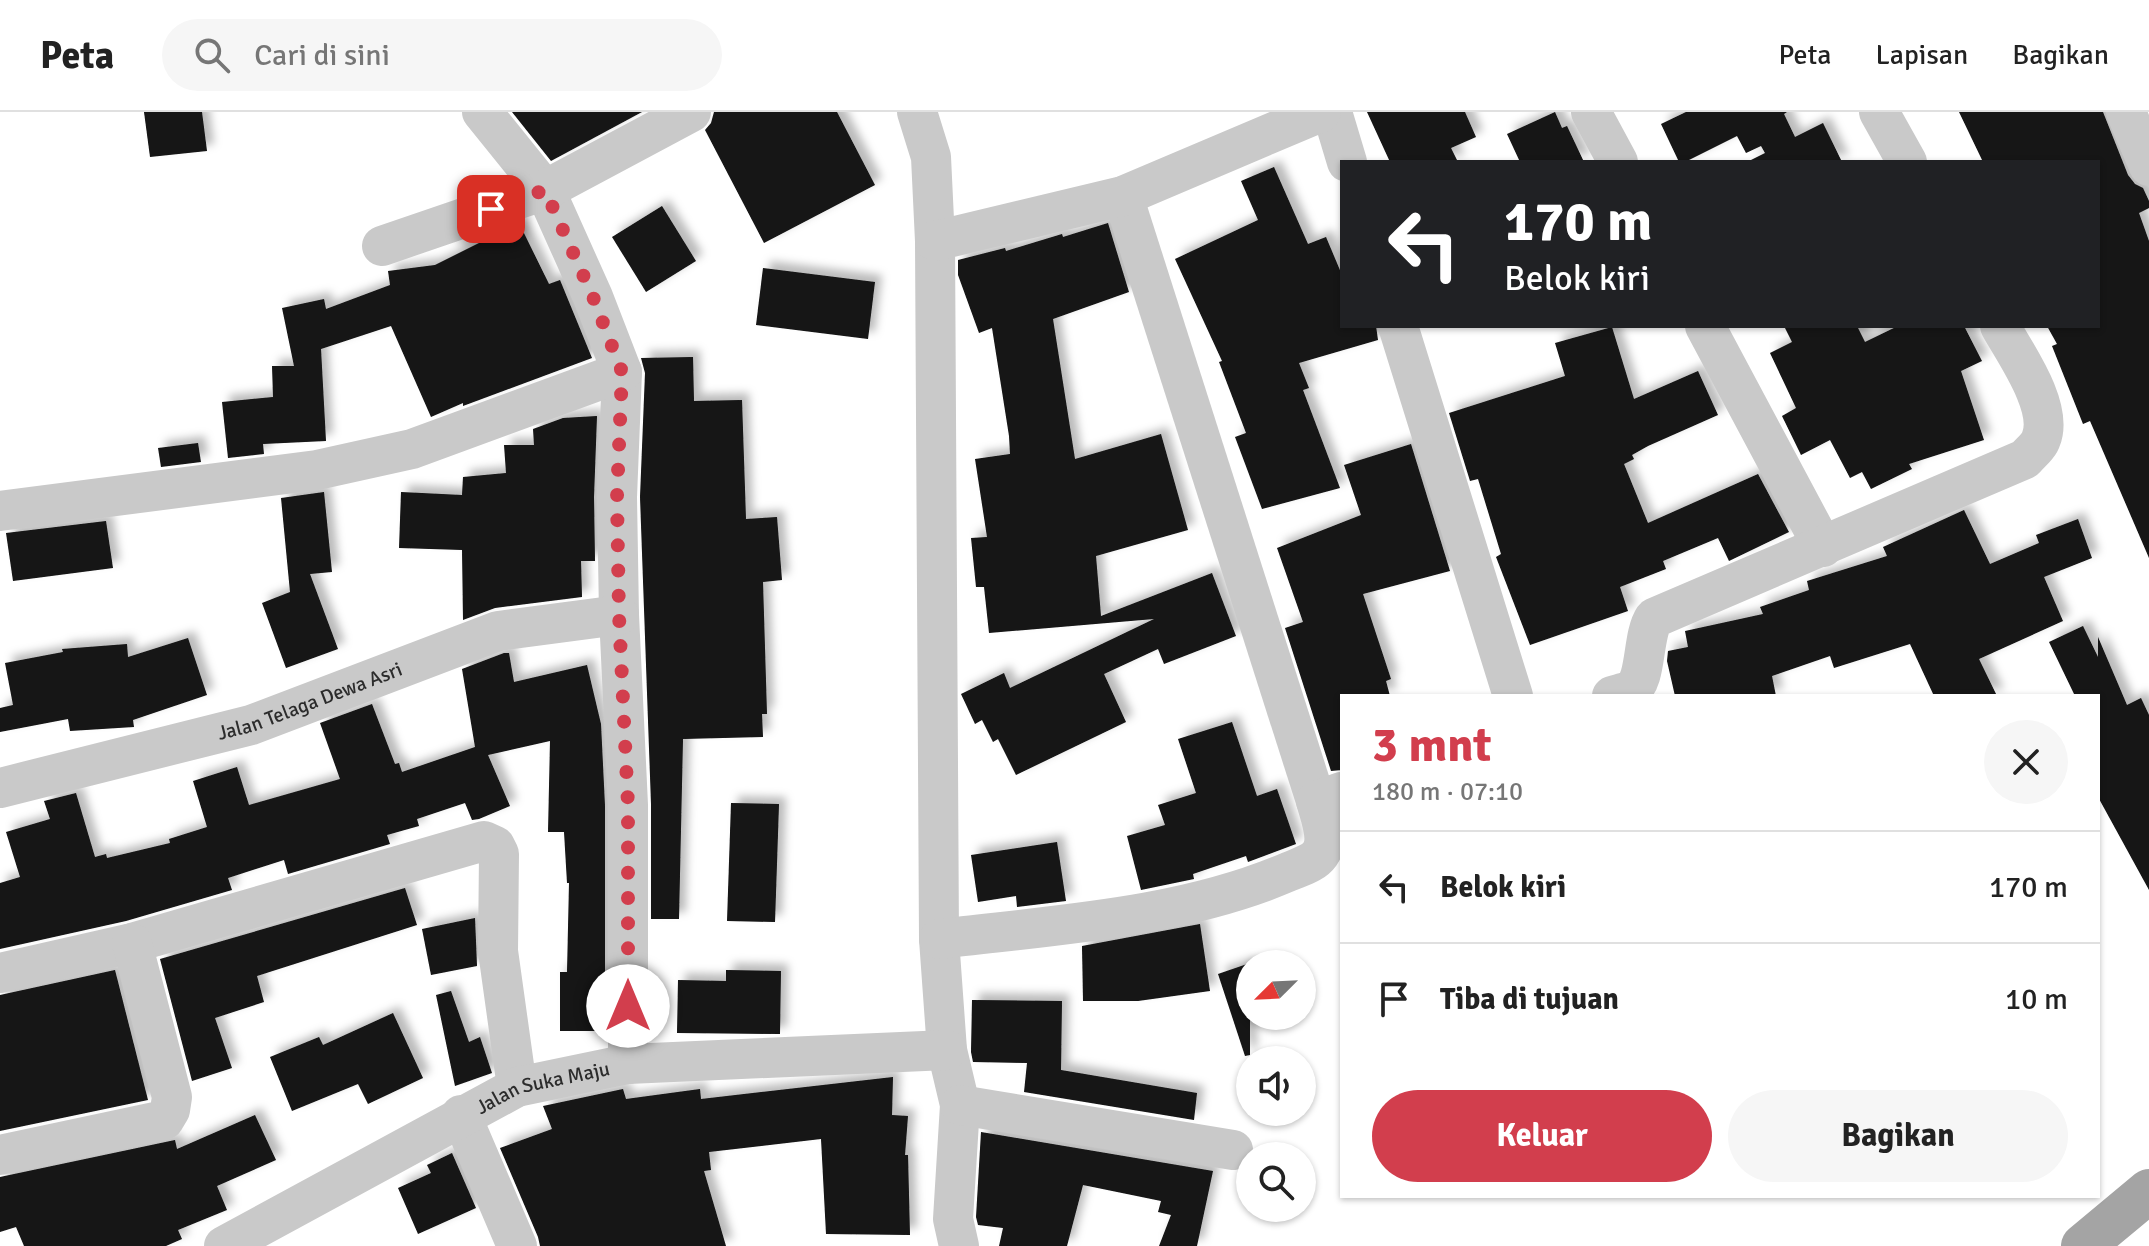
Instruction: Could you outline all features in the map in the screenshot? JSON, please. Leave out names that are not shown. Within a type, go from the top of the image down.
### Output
[{"type":"main road","points":[[2083,1246],[2149,1191]]},
{"type":"street","points":[[482,112],[545,190],[593,297],[622,372],[617,497],[628,805],[628,1064]]},
{"type":"street","points":[[382,246],[545,190],[691,112]]},
{"type":"street","points":[[917,112],[931,157],[935,241],[939,939],[947,1050],[960,1105],[953,1219],[959,1246]]},
{"type":"street","points":[[935,241],[1123,196],[1321,112]]},
{"type":"street","points":[[1332,112],[1346,160]]},
{"type":"street","points":[[1591,112],[1617,160]]},
{"type":"street","points":[[1879,112],[1906,160]]},
{"type":"street","points":[[2126,112],[2149,166]]},
{"type":"street","points":[[939,939],[1130,916],[1256,886],[1315,861],[1323,851],[1329,796],[1123,196]]},
{"type":"street","points":[[1399,328],[1512,694]]},
{"type":"street","points":[[1706,328],[1823,547]]},
{"type":"street","points":[[1618,694],[1631,690],[1639,682],[1648,627],[1654,618],[2025,459],[2041,439],[2043,418],[2033,385],[2001,328]]},
{"type":"street","points":[[0,511],[317,470],[412,449],[622,372]]},
{"type":"street","name":"Jalan Telaga Dewa Asri","points":[[0,788],[251,725],[498,631],[619,615]]},
{"type":"street","points":[[0,973],[132,943],[484,841],[495,846],[499,854],[498,951],[517,1087]]},
{"type":"street","points":[[0,1155],[164,1120],[167,1116],[172,1097],[132,943]]},
{"type":"street","name":"Jalan Suka Maju","points":[[224,1246],[517,1087],[628,1064],[947,1050]]},
{"type":"street","points":[[960,1105],[1233,1150]]},
{"type":"street","points":[[461,1115],[517,1246]]},
{"type":"building","points":[[144,112],[202,112],[207,151],[150,157]]},
{"type":"building","points":[[512,112],[642,112],[551,161]]},
{"type":"building","points":[[714,112],[837,112],[875,185],[764,243],[705,130]]},
{"type":"building","points":[[1367,112],[1465,112],[1476,137],[1451,148],[1457,160],[1389,160]]},
{"type":"building","points":[[1555,112],[1562,128],[1567,126],[1583,160],[1519,160],[1507,134]]},
{"type":"building","points":[[1686,112],[1787,112],[1784,114],[1795,137],[1823,123],[1841,160],[1751,160],[1765,153],[1761,146],[1746,153],[1737,136],[1689,160],[1678,160],[1661,124]]},
{"type":"building","points":[[1959,112],[2103,112],[2128,175],[2143,188],[2149,201],[2149,208],[2139,213],[2149,241],[2149,558],[2090,421],[2083,424],[2052,346],[2057,344],[2048,328],[2100,328],[2100,160],[1982,160]]},
{"type":"building","points":[[1274,167],[1308,244],[1326,237],[1340,270],[1340,328],[1376,328],[1378,340],[1299,363],[1309,388],[1303,390],[1340,488],[1262,509],[1235,437],[1246,433],[1219,362],[1222,361],[1175,259],[1258,220],[1241,181]]},
{"type":"building","points":[[662,206],[696,261],[646,292],[612,237]]},
{"type":"building","points":[[519,223],[549,284],[560,280],[592,358],[431,417],[391,326],[321,349],[326,441],[263,444],[264,454],[228,458],[222,402],[273,397],[272,366],[294,366],[282,308],[324,299],[326,309],[390,285],[388,271],[435,265]]},
{"type":"building","points":[[1108,223],[1129,292],[1053,319],[1075,459],[1161,434],[1188,530],[1096,556],[1101,616],[1212,573],[1236,636],[1164,664],[1158,649],[1104,674],[1126,722],[1016,775],[998,739],[993,742],[982,720],[975,724],[961,694],[1004,673],[1010,688],[1154,619],[989,633],[984,587],[976,587],[971,538],[987,537],[975,459],[1010,454],[1009,436],[992,328],[979,333],[958,275],[958,260],[1005,248],[1006,251],[1062,234],[1063,237]]},
{"type":"building","points":[[763,268],[875,282],[868,339],[756,325]]},
{"type":"building","points":[[1612,328],[1634,399],[1698,371],[1718,415],[1648,446],[1624,464],[1648,523],[1758,474],[1789,532],[1729,561],[1718,538],[1663,561],[1666,569],[1620,587],[1628,611],[1530,645],[1496,557],[1501,554],[1478,479],[1470,481],[1449,413],[1565,376],[1555,343]]},
{"type":"building","points":[[1785,328],[1858,328],[1865,342],[1894,328],[1965,328],[1982,361],[1961,371],[1984,440],[1909,464],[1912,469],[1871,489],[1862,472],[1850,478],[1830,440],[1801,455],[1782,416],[1796,408],[1770,353],[1792,342]]},
{"type":"building","points":[[693,357],[694,401],[742,400],[746,519],[777,517],[782,580],[763,582],[767,714],[762,714],[763,737],[683,739],[679,919],[651,919],[651,804],[640,497],[645,373],[641,358]]},
{"type":"building","points":[[597,416],[595,561],[581,561],[582,597],[495,608],[463,620],[462,550],[399,548],[401,492],[462,495],[463,477],[506,473],[504,445],[534,445],[533,429],[563,418]]},
{"type":"building","points":[[198,443],[201,462],[161,467],[158,448]]},
{"type":"building","points":[[1411,444],[1450,571],[1363,594],[1391,679],[1386,681],[1389,694],[1340,694],[1340,770],[1331,771],[1285,628],[1303,622],[1277,548],[1361,515],[1344,465]]},
{"type":"building","points":[[324,492],[332,572],[310,574],[338,649],[286,668],[262,603],[290,592],[281,498]]},
{"type":"building","points":[[1964,510],[1990,564],[2039,543],[2036,535],[2078,519],[2092,558],[2044,577],[2063,621],[1979,659],[1996,694],[1933,694],[1910,644],[1834,668],[1830,656],[1772,676],[1776,694],[1675,694],[1667,661],[1668,651],[1688,647],[1685,631],[1763,614],[1760,607],[1809,590],[1807,581],[1887,556],[1883,547]]},
{"type":"building","points":[[106,521],[113,568],[13,581],[6,533]]},
{"type":"building","points":[[2083,626],[2098,657],[2098,637],[2127,705],[2141,698],[2149,715],[2149,890],[2100,801],[2100,694],[2074,694],[2049,642]]},
{"type":"building","points":[[188,638],[207,695],[133,720],[134,727],[70,731],[68,719],[0,732],[0,708],[13,705],[5,663],[63,652],[62,649],[127,644],[128,657]]},
{"type":"building","points":[[509,653],[514,682],[587,665],[601,724],[605,806],[605,1031],[560,1031],[560,972],[567,972],[569,883],[564,832],[548,832],[550,741],[488,755],[510,806],[479,819],[472,820],[465,803],[417,819],[419,826],[387,835],[390,844],[288,874],[284,860],[228,878],[232,890],[126,921],[0,949],[0,883],[20,877],[6,832],[50,819],[44,801],[76,793],[95,857],[106,854],[107,858],[170,843],[169,839],[207,827],[193,781],[237,767],[249,805],[340,779],[320,723],[372,704],[395,764],[399,763],[402,772],[475,747],[462,669]]},
{"type":"building","points":[[1232,722],[1257,796],[1277,789],[1296,844],[1248,862],[1246,856],[1193,874],[1194,879],[1141,890],[1127,836],[1165,825],[1158,805],[1196,793],[1178,739]]},
{"type":"building","points":[[731,803],[779,804],[775,922],[727,921]]},
{"type":"building","points":[[1057,842],[1066,901],[1017,907],[1016,896],[978,902],[971,855]]},
{"type":"building","points":[[405,888],[417,925],[257,976],[264,1002],[215,1018],[232,1068],[192,1081],[160,959]]},
{"type":"building","points":[[475,918],[477,966],[431,975],[422,929]]},
{"type":"building","points":[[1200,924],[1210,991],[1138,1001],[1083,1001],[1082,946]]},
{"type":"building","points":[[1236,968],[1236,1029],[1218,974]]},
{"type":"building","points":[[115,970],[148,1100],[0,1131],[0,995]]},
{"type":"building","points":[[726,970],[781,971],[780,1034],[677,1033],[678,980],[726,981]]},
{"type":"building","points":[[451,991],[469,1042],[480,1037],[492,1073],[455,1086],[436,995]]},
{"type":"building","points":[[972,1000],[1062,1001],[1061,1070],[1197,1093],[1194,1120],[1024,1092],[1027,1063],[973,1062]]},
{"type":"building","points":[[393,1013],[423,1078],[368,1104],[358,1084],[292,1111],[270,1057],[319,1037],[323,1045]]},
{"type":"building","points":[[1236,1030],[1250,1030],[1250,1046],[1242,1046]]},
{"type":"building","points":[[893,1077],[892,1115],[908,1116],[905,1155],[908,1155],[910,1235],[826,1234],[821,1139],[709,1152],[711,1170],[704,1171],[726,1246],[540,1246],[500,1148],[552,1129],[543,1106],[623,1089],[626,1099],[700,1089],[701,1099]]},
{"type":"building","points":[[255,1115],[276,1160],[217,1186],[227,1210],[178,1230],[182,1239],[166,1246],[24,1246],[16,1227],[0,1232],[0,1177],[175,1140],[177,1149]]},
{"type":"building","points":[[981,1132],[1213,1171],[1197,1246],[1159,1246],[1171,1215],[1158,1212],[1161,1201],[1083,1185],[1067,1246],[999,1246],[1003,1228],[978,1225],[976,1217]]},
{"type":"building","points":[[452,1153],[476,1208],[418,1234],[398,1188],[431,1173],[427,1165]]},
{"type":"route","points":[[491,209],[545,190],[593,297],[622,372],[617,497],[628,805],[628,1006]]}]
